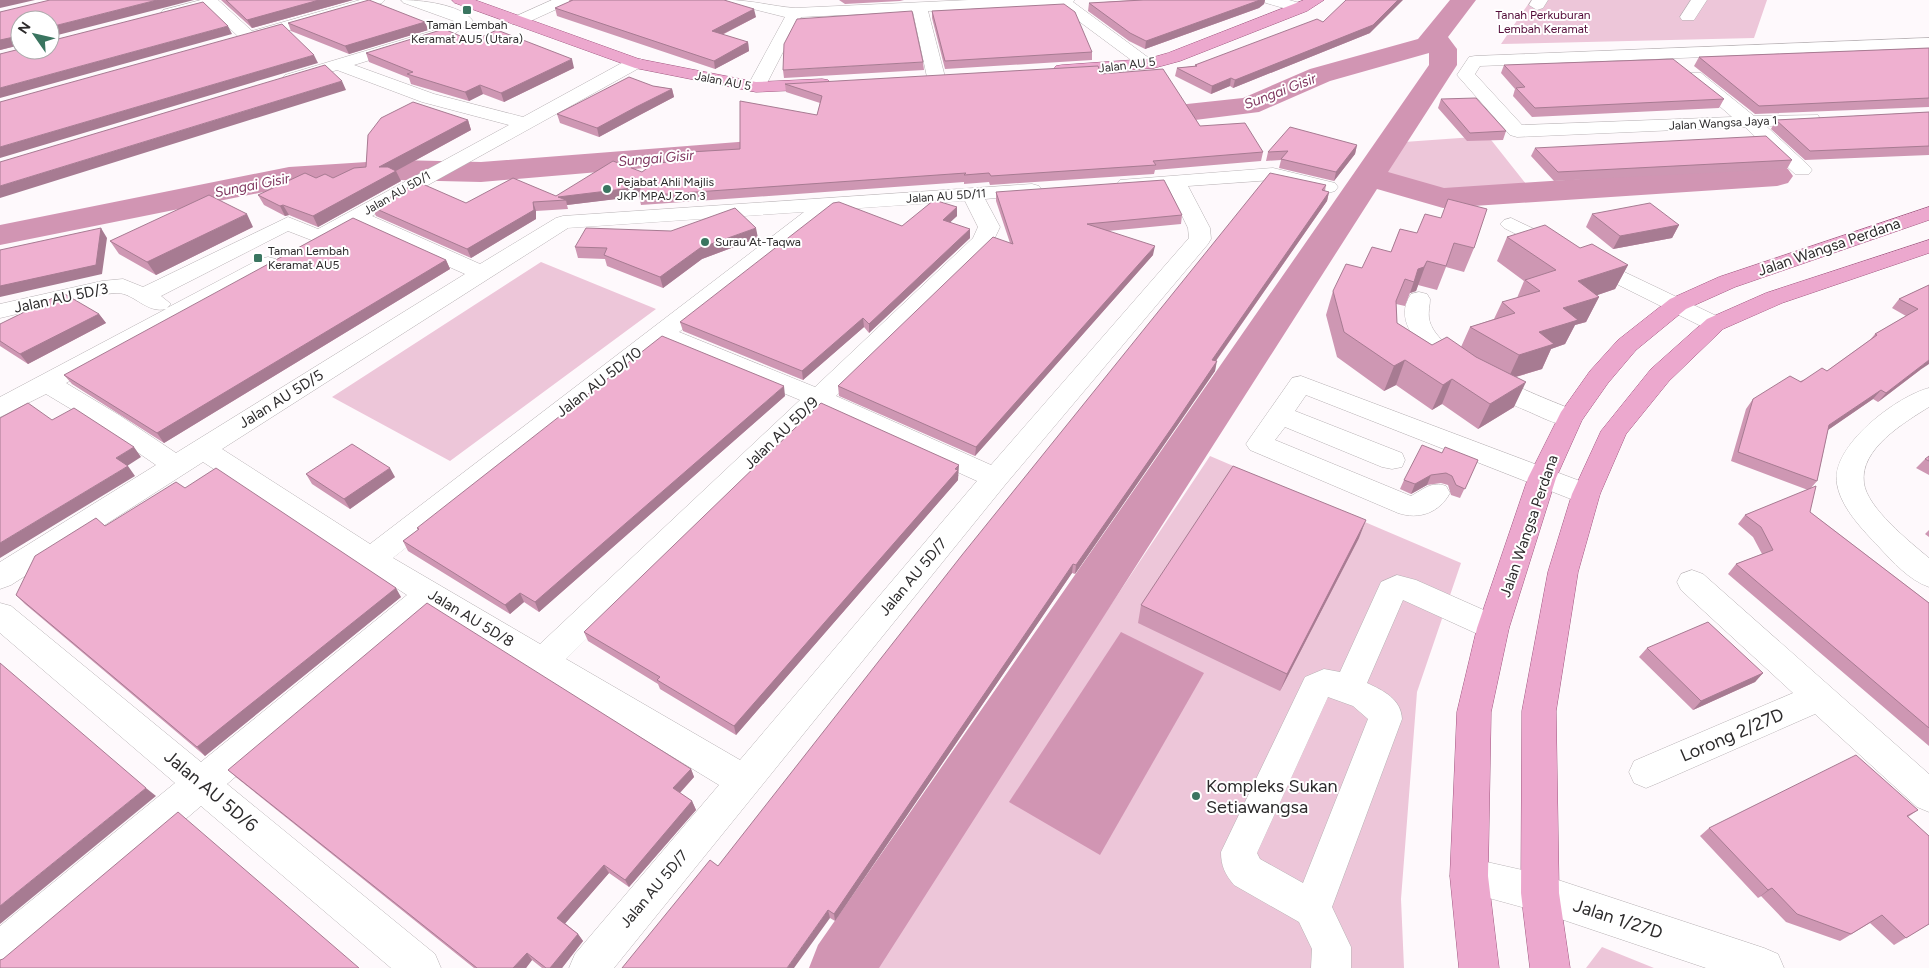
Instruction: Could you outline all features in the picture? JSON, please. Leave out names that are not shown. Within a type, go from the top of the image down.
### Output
[{"type":"main road","name":"Jalan AU 5","points":[[460,0],[635,63],[756,87],[836,83]]},
{"type":"main road","name":"Jalan AU 5","points":[[1041,72],[1148,64],[1174,57],[1308,4]]},
{"type":"main road","points":[[916,78],[955,76]]},
{"type":"main road","name":"Jalan Wangsa Perdana","points":[[1479,968],[1469,876],[1474,712],[1493,628],[1542,478],[1570,418],[1599,377],[1627,345],[1678,304],[1728,282],[1929,213]]},
{"type":"main road","name":"Jalan Wangsa Perdana","points":[[1550,968],[1540,893],[1539,711],[1563,572],[1586,494],[1614,431],[1660,375],[1715,324],[1774,298],[1929,246]]},
{"type":"street","points":[[229,43],[377,0]]},
{"type":"street","points":[[272,84],[448,31],[465,21],[458,16],[409,0]]},
{"type":"street","points":[[531,0],[550,6]]},
{"type":"street","points":[[518,21],[565,0]]},
{"type":"street","points":[[735,0],[774,11],[795,13],[920,9],[1064,0],[1148,64]]},
{"type":"street","points":[[1271,0],[1308,4]]},
{"type":"street","points":[[1688,18],[1699,0]]},
{"type":"street","points":[[154,17],[210,1],[248,37]]},
{"type":"street","points":[[920,9],[936,78]]},
{"type":"street","points":[[756,87],[795,13]]},
{"type":"street","points":[[1664,52],[1929,43]]},
{"type":"street","points":[[1664,52],[1750,122],[1802,170]]},
{"type":"street","name":"Jalan Wangsa Jaya 1","points":[[1664,52],[1475,61],[1466,75],[1517,131],[1830,118]]},
{"type":"street","name":"Jalan AU 5D/1","points":[[0,408],[356,217],[454,161],[635,63]]},
{"type":"street","points":[[338,65],[428,98],[524,123]]},
{"type":"street","points":[[1108,185],[1274,174],[1328,187]]},
{"type":"street","name":"Jalan AU 5D/7","points":[[589,968],[995,478],[1200,239],[1199,228],[1175,181]]},
{"type":"street","name":"Jalan AU 5D/11","points":[[563,222],[1050,189]]},
{"type":"street","name":"Jalan AU 5D/9","points":[[543,661],[983,241],[989,227],[972,194]]},
{"type":"street","name":"Jalan AU 5D/10","points":[[371,559],[827,204]]},
{"type":"street","points":[[356,217],[481,273]]},
{"type":"street","name":"Jalan AU 5D/5","points":[[0,577],[563,222]]},
{"type":"street","points":[[144,296],[288,223],[319,237]]},
{"type":"street","points":[[1511,224],[1678,304],[1715,324]]},
{"type":"street","name":"Jalan AU 5D/3","points":[[0,311],[102,288],[124,286],[176,313]]},
{"type":"street","points":[[1419,299],[1415,316],[1419,327],[1428,341],[1452,360],[1518,398],[1570,418]]},
{"type":"street","points":[[661,333],[818,398],[995,478]]},
{"type":"street","points":[[47,383],[110,421],[176,466]]},
{"type":"street","points":[[1436,493],[1417,507],[1408,506],[1259,444],[1301,384],[1586,494]]},
{"type":"street","points":[[1929,396],[1879,428],[1851,466],[1850,484],[1859,502],[1879,530],[1929,575]]},
{"type":"street","points":[[1280,415],[1392,460]]},
{"type":"street","points":[[1375,492],[1412,427]]},
{"type":"street","name":"Jalan AU 5D/8","points":[[202,449],[371,559],[744,781]]},
{"type":"street","points":[[1692,582],[1929,796]]},
{"type":"street","points":[[1348,690],[1392,590],[1397,587],[1404,588],[1493,628]]},
{"type":"street","points":[[0,951],[430,594]]},
{"type":"street","name":"Jalan AU 5D/6","points":[[0,615],[421,968]]},
{"type":"street","points":[[1312,909],[1385,720],[1385,711],[1378,704],[1334,684],[1324,682],[1317,688],[1239,852],[1239,863],[1247,872],[1312,909],[1332,947],[1331,968]]},
{"type":"street","name":"Lorong 2/27D","points":[[1646,772],[1819,697]]},
{"type":"street","name":"Jalan 1/27D","points":[[1469,876],[1540,893],[1764,968]]},
{"type":"green space","name":"Tanah Perkuburan Lembah Keramat","points":[[1531,0],[1767,0],[1754,38],[1501,44]]},
{"type":"green space","points":[[1488,136],[1526,184],[1441,189],[1383,174],[1404,142]]},
{"type":"green space","points":[[541,262],[656,309],[450,461],[332,397]]},
{"type":"green space","name":"Kompleks Sukan Setiawangsa","points":[[1210,456],[1461,563],[1417,692],[1401,899],[1404,968],[869,968]]},
{"type":"green space","points":[[1602,947],[1654,968],[1586,968]]},
{"type":"shaded area","points":[[1121,632],[1204,673],[1100,855],[1009,802]]},
{"type":"building","points":[[50,0],[157,0],[60,24],[60,10],[10,10],[10,38],[0,40],[0,12]]},
{"type":"building","points":[[226,0],[319,0],[247,20]]},
{"type":"building","points":[[369,0],[425,22],[345,46],[288,23]]},
{"type":"building","points":[[573,0],[724,0],[754,9],[712,31],[748,42],[714,61],[555,8]]},
{"type":"building","points":[[1143,0],[1260,0],[1146,41],[1130,33],[1089,3]]},
{"type":"building","points":[[1346,0],[1398,0],[1373,25],[1235,80],[1231,78],[1212,86],[1177,68],[1197,66],[1195,65],[1317,19],[1323,22]]},
{"type":"building","points":[[203,2],[228,26],[0,88],[0,54],[10,52],[10,60],[60,60],[60,38]]},
{"type":"building","points":[[1064,4],[1075,12],[1092,52],[945,61],[932,11]]},
{"type":"building","points":[[912,11],[923,62],[783,70],[784,44],[797,19]]},
{"type":"building","points":[[282,24],[314,55],[0,147],[0,102]]},
{"type":"building","points":[[444,29],[472,41],[497,30],[572,59],[501,93],[480,85],[465,92],[407,74],[413,72],[366,53]]},
{"type":"building","points":[[1929,48],[1929,98],[1759,106],[1699,57]]},
{"type":"building","points":[[1673,59],[1724,99],[1535,108],[1516,88],[1525,87],[1504,65]]},
{"type":"building","points":[[325,65],[342,81],[0,186],[0,162]]},
{"type":"building","points":[[1098,66],[1101,74],[1163,69],[1200,126],[1245,123],[1263,152],[1153,161],[1156,165],[991,176],[989,173],[964,175],[966,173],[639,196],[640,187],[558,197],[566,200],[533,202],[534,210],[467,249],[372,207],[418,182],[466,203],[513,178],[556,196],[613,161],[642,172],[654,163],[689,161],[690,152],[740,149],[740,101],[817,115],[822,96],[785,84]]},
{"type":"building","points":[[629,77],[653,86],[672,89],[597,128],[557,114]]},
{"type":"building","points":[[1476,98],[1506,131],[1470,133],[1441,99]]},
{"type":"building","points":[[413,102],[468,120],[379,167],[388,167],[396,171],[313,216],[283,205],[280,206],[258,195],[305,173],[316,178],[325,174],[333,178],[354,168],[366,167],[368,135],[381,118]]},
{"type":"building","points":[[1929,112],[1929,146],[1810,151],[1776,120]]},
{"type":"building","points":[[1290,127],[1357,145],[1336,172],[1281,159],[1288,151],[1268,152]]},
{"type":"building","points":[[1766,136],[1792,160],[1558,172],[1535,148]]},
{"type":"building","points":[[1270,173],[1326,185],[1322,190],[1329,192],[1212,360],[1217,361],[1173,426],[1076,565],[1073,564],[834,914],[828,910],[787,968],[622,968],[710,860],[718,866],[962,555]]},
{"type":"building","points":[[1164,180],[1182,215],[1087,224],[1155,246],[976,447],[838,386],[993,237],[1013,244],[996,192]]},
{"type":"building","points":[[209,195],[247,214],[147,262],[110,241]]},
{"type":"building","points":[[1448,199],[1487,209],[1474,248],[1454,243],[1446,266],[1427,261],[1424,267],[1418,269],[1414,282],[1405,279],[1396,301],[1397,323],[1432,345],[1447,337],[1476,357],[1526,382],[1490,404],[1452,379],[1443,385],[1405,360],[1394,366],[1344,332],[1333,291],[1346,264],[1362,268],[1372,247],[1391,252],[1400,229],[1417,233],[1425,214],[1441,218]]},
{"type":"building","points":[[934,200],[957,207],[943,220],[970,229],[869,324],[863,318],[802,371],[680,322],[833,203],[839,202],[902,226]]},
{"type":"building","points":[[1650,203],[1679,225],[1620,236],[1592,214]]},
{"type":"building","points":[[735,208],[756,228],[700,248],[660,277],[604,255],[607,248],[575,247],[586,228],[671,231]]},
{"type":"building","points":[[353,218],[446,260],[157,433],[64,375]]},
{"type":"building","points":[[1545,225],[1580,248],[1592,244],[1628,265],[1578,281],[1599,297],[1563,308],[1578,320],[1539,332],[1554,344],[1519,355],[1470,327],[1515,313],[1502,302],[1540,291],[1525,280],[1556,270],[1507,237]]},
{"type":"building","points":[[101,228],[96,265],[0,286],[0,250]]},
{"type":"building","points":[[1929,285],[1929,360],[1886,393],[1881,390],[1829,425],[1817,481],[1738,452],[1753,399],[1790,376],[1801,382],[1822,368],[1827,371],[1877,335],[1875,334],[1918,309],[1899,299]]},
{"type":"building","points":[[63,293],[99,314],[20,354],[0,341],[0,324]]},
{"type":"building","points":[[662,336],[784,386],[535,602],[520,593],[505,605],[403,541],[419,529],[417,528]]},
{"type":"building","points":[[28,403],[52,420],[74,408],[134,447],[116,458],[128,466],[0,543],[0,418]]},
{"type":"building","points":[[821,403],[959,465],[955,469],[958,470],[734,726],[657,680],[660,677],[584,632]]},
{"type":"building","points":[[352,444],[390,468],[344,499],[306,474]]},
{"type":"building","points":[[1422,445],[1442,453],[1445,447],[1478,460],[1465,489],[1456,485],[1452,476],[1446,473],[1431,475],[1415,484],[1404,480]]},
{"type":"building","points":[[1233,466],[1366,520],[1287,674],[1141,605]]},
{"type":"building","points":[[216,468],[396,588],[197,747],[16,595],[35,556],[96,518],[105,526],[176,482],[185,488]]},
{"type":"building","points":[[1816,486],[1810,512],[1929,603],[1929,728],[1736,564],[1773,550],[1761,527],[1745,515]]},
{"type":"building","points":[[427,603],[691,769],[673,788],[692,801],[625,880],[604,865],[557,918],[578,934],[550,968],[546,968],[527,953],[513,968],[477,968],[228,770]]},
{"type":"building","points":[[1708,622],[1763,673],[1701,701],[1647,648]]},
{"type":"building","points":[[0,663],[146,788],[0,906]]},
{"type":"building","points":[[1856,755],[1918,810],[1907,816],[1929,836],[1929,924],[1906,938],[1882,915],[1851,934],[1797,914],[1772,888],[1768,890],[1709,828]]},
{"type":"building","points":[[178,812],[359,968],[0,968],[0,960]]},
{"type":"waterway","name":"Sungai Gisir","points":[[1131,119],[1249,106],[1320,75],[1381,56],[1427,45],[1463,0]]},
{"type":"waterway","points":[[841,968],[1443,65],[1443,49],[1434,37]]},
{"type":"waterway","name":"Sungai Gisir","points":[[0,235],[289,177],[398,170],[481,172],[751,150]]},
{"type":"waterway","points":[[1370,177],[1443,198],[1777,176]]},
{"type":"place","name":"Taman Lembah Keramat AU5 (Utara)","points":[[467,10]]},
{"type":"place","name":"Pejabat Ahli Majlis JKP MPAJ Zon 3","points":[[607,189]]},
{"type":"place","name":"Surau At-Taqwa","points":[[705,242]]},
{"type":"place","name":"Taman Lembah Keramat AU5","points":[[258,258]]},
{"type":"place","name":"Kompleks Sukan Setiawangsa","points":[[1196,796]]}]
